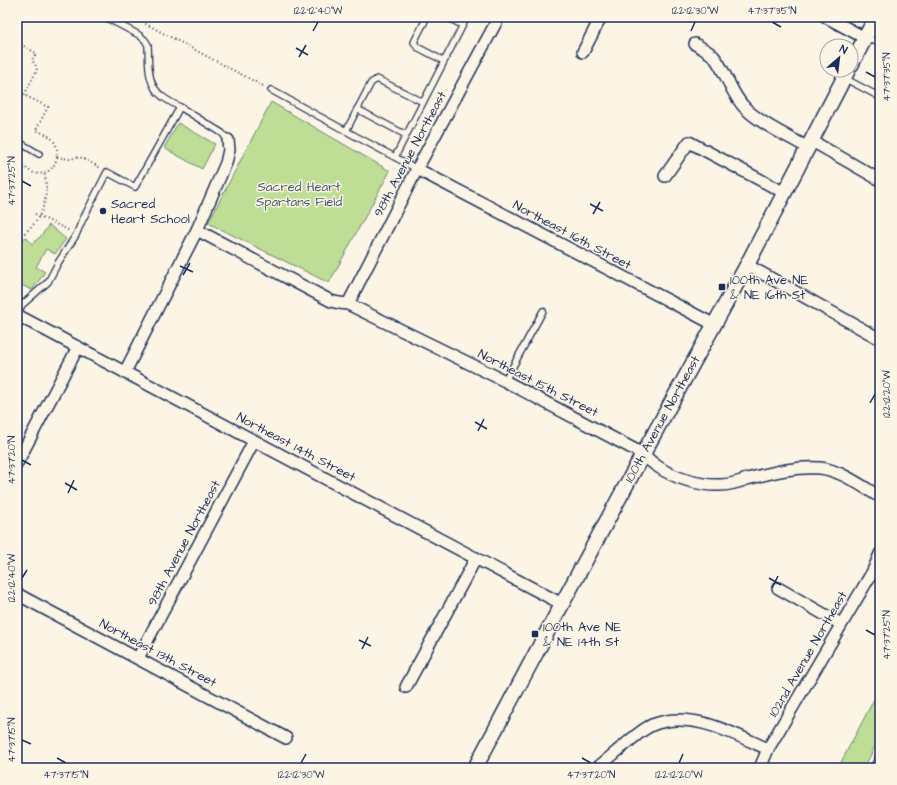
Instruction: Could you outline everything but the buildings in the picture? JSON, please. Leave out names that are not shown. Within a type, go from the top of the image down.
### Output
[{"type":"street","name":"98th Avenue Northeast","points":[[348,304],[417,169],[499,17]]},
{"type":"street","points":[[583,52],[601,17]]},
{"type":"street","points":[[826,17],[865,38]]},
{"type":"street","points":[[859,50],[876,17]]},
{"type":"street","points":[[695,44],[714,57],[730,86],[745,108],[764,122],[880,180]]},
{"type":"street","name":"100th Avenue Northeast","points":[[477,767],[562,604],[747,265],[844,78]]},
{"type":"street","points":[[125,372],[197,230],[226,163],[229,150],[228,140]]},
{"type":"street","points":[[665,176],[689,142],[785,193]]},
{"type":"street","name":"Northeast 16th Street","points":[[417,169],[715,325]]},
{"type":"street","name":"Northeast 15th Street","points":[[197,230],[331,301],[348,304],[505,381],[643,454],[657,467],[687,480],[706,485],[722,485],[784,470],[821,468],[859,483],[878,496]]},
{"type":"street","points":[[747,265],[880,339]]},
{"type":"street","name":"Northeast 14th Street","points":[[17,315],[562,604]]},
{"type":"street","points":[[17,463],[78,347]]},
{"type":"street","name":"98th Avenue Northeast","points":[[138,658],[254,441]]},
{"type":"street","name":"102nd Avenue Northeast","points":[[760,768],[768,750],[873,571],[880,554]]},
{"type":"street","points":[[406,687],[476,558]]},
{"type":"street","points":[[778,588],[841,624]]},
{"type":"street","name":"Northeast 13th Street","points":[[17,594],[286,738]]},
{"type":"street","points":[[597,768],[641,732],[652,725],[669,720],[687,720],[706,724],[733,733],[768,750]]},
{"type":"lane","points":[[105,17],[146,40],[148,44],[150,77],[157,92],[222,133],[228,140]]},
{"type":"lane","points":[[427,17],[414,42],[417,47],[444,61]]},
{"type":"lane","points":[[446,17],[462,25]]},
{"type":"lane","points":[[395,157],[467,17]]},
{"type":"lane","points":[[865,38],[880,43]]},
{"type":"lane","points":[[852,78],[880,96]]},
{"type":"lane","points":[[346,131],[371,82],[377,79],[423,102]]},
{"type":"lane","points":[[271,90],[417,169]]},
{"type":"lane","points":[[17,315],[22,305],[48,282],[76,234],[107,172],[135,187],[180,107]]},
{"type":"lane","points":[[357,109],[406,135]]},
{"type":"lane","points":[[17,141],[39,154]]},
{"type":"lane","points":[[505,381],[542,311]]},
{"type":"lane","points":[[873,768],[880,754]]},
{"type":"path","points":[[141,17],[146,24],[271,90]]},
{"type":"path","points":[[17,42],[36,53],[32,60],[36,66],[36,70],[24,95],[48,107],[36,130],[52,140],[57,150],[55,164],[52,168],[44,172],[36,174],[31,172],[17,161]]},
{"type":"path","points":[[57,157],[69,159],[80,157],[102,168]]},
{"type":"path","points":[[17,245],[17,239],[35,223],[40,216],[46,190],[46,179],[44,172]]},
{"type":"path","points":[[36,214],[71,232]]},
{"type":"green space","name":"Sacred Heart Spartans Field","points":[[271,102],[390,171],[329,283],[208,223]]},
{"type":"green space","points":[[178,123],[215,144],[202,169],[164,148]]},
{"type":"green space","points":[[49,225],[66,239],[55,254],[46,249],[36,267],[45,272],[32,290],[17,283],[17,247],[19,242],[26,237],[32,244],[41,236]]},
{"type":"green space","points":[[880,688],[880,737],[864,768],[838,768]]},
{"type":"place","name":"Sacred Heart School","points":[[103,211]]},
{"type":"place","name":"100th Ave NE & NE 16th St","points":[[722,287]]},
{"type":"place","name":"100th Ave NE & NE 14th St","points":[[535,634]]}]
